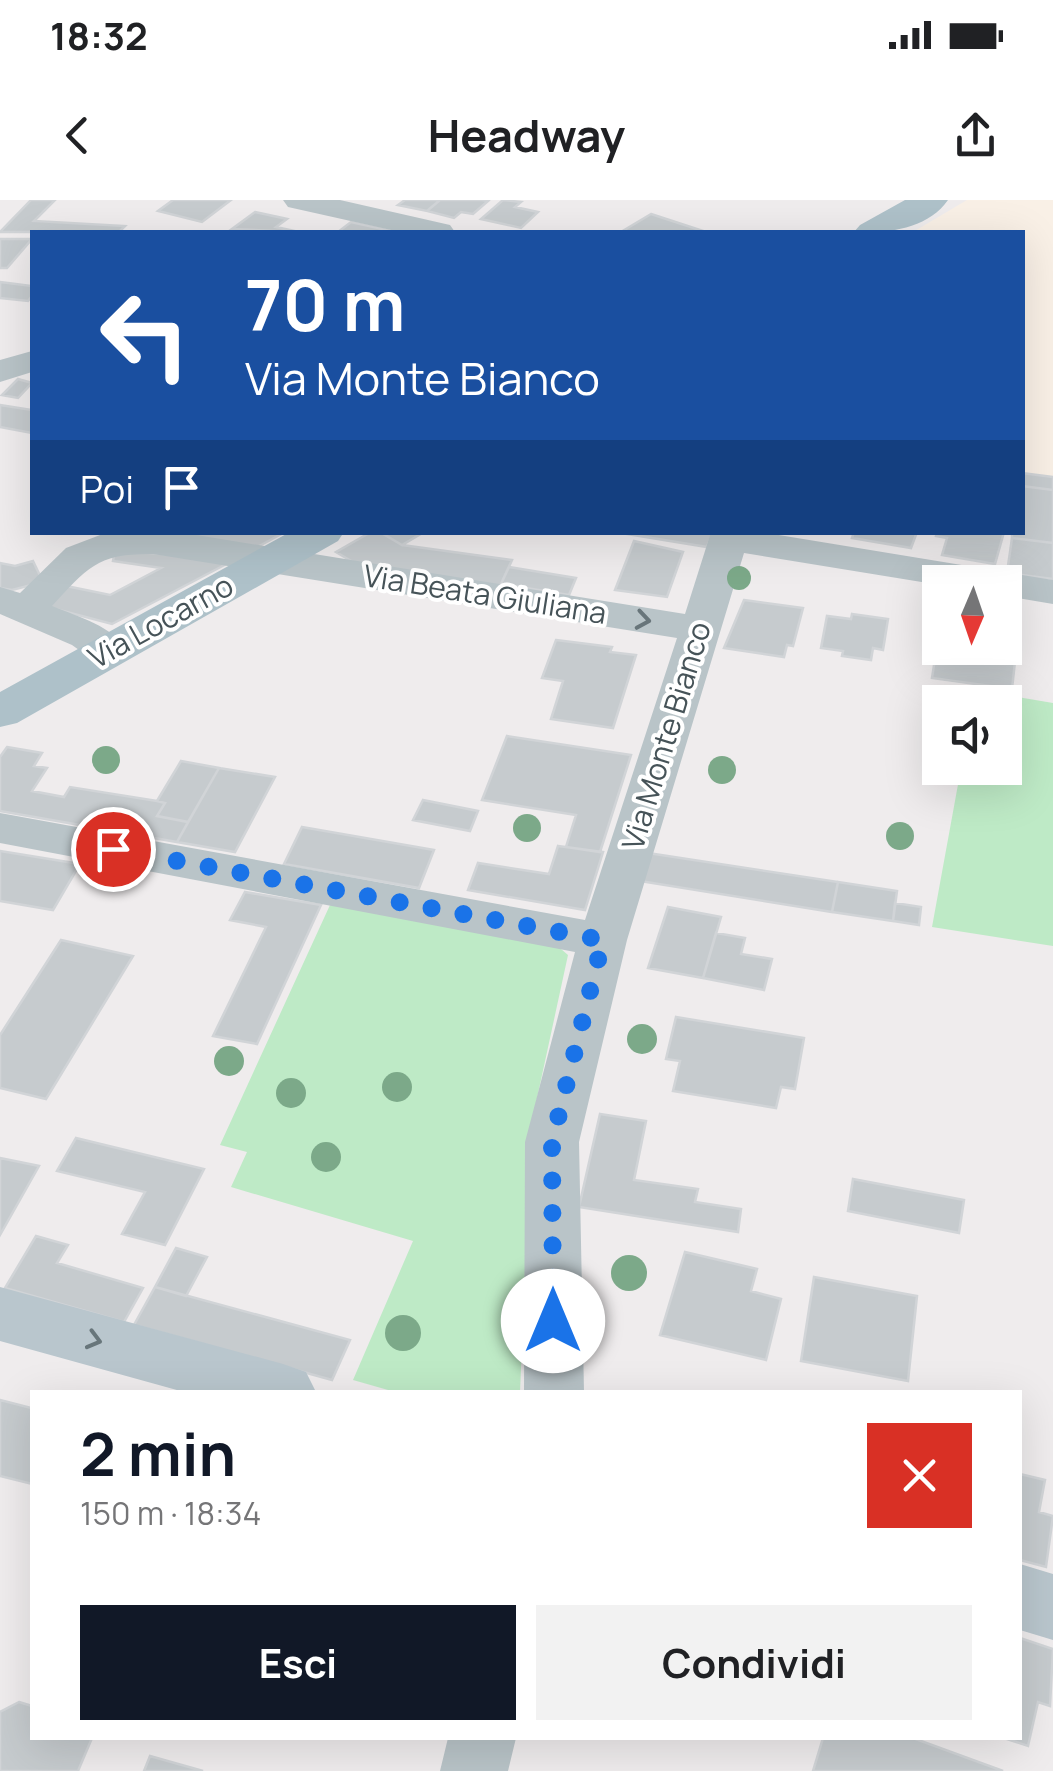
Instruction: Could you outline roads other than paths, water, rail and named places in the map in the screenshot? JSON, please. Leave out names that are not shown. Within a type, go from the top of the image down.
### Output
[{"type":"main road","points":[[876,230],[931,200]]},
{"type":"main road","name":"Via Locarno","points":[[0,712],[318,535]]},
{"type":"street","points":[[299,200],[430,230]]},
{"type":"street","points":[[329,230],[352,212]]},
{"type":"street","points":[[0,371],[30,363]]},
{"type":"street","points":[[729,536],[922,569]]},
{"type":"street","name":"Via Monte Bianco","points":[[554,1390],[552,1142],[603,940],[729,536]]},
{"type":"street","name":"Via Beata Giuliana","points":[[14,604],[80,552],[135,540],[184,544],[700,629]]},
{"type":"street","points":[[1022,587],[1053,592]]},
{"type":"street","points":[[14,604],[87,636],[108,651]]},
{"type":"street","points":[[0,828],[603,940]]},
{"type":"street","points":[[0,1314],[276,1390]]},
{"type":"street","points":[[1022,1598],[1053,1606]]},
{"type":"street","points":[[474,1771],[482,1740]]}]
